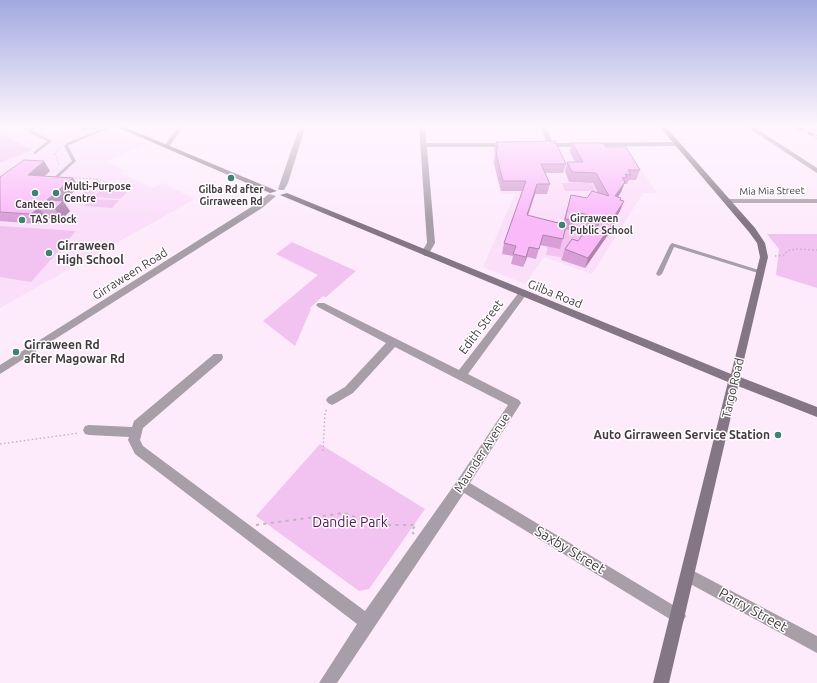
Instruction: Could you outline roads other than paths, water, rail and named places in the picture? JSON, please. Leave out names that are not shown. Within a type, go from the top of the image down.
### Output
[{"type":"street","points":[[191,157],[278,197],[283,192],[294,157]]},
{"type":"street","points":[[425,157],[431,244],[425,253]]},
{"type":"street","name":"Targo Road","points":[[661,683],[764,257],[761,243],[689,157]]},
{"type":"street","points":[[796,157],[817,171]]},
{"type":"street","name":"Gilba Road","points":[[283,192],[522,293],[817,412]]},
{"type":"street","name":"Girraween Road","points":[[0,370],[259,206],[273,194]]},
{"type":"street","name":"Mia Mia Street","points":[[727,201],[817,200]]},
{"type":"street","name":"Edith Street","points":[[461,376],[522,293]]},
{"type":"street","name":"Maunder Avenue","points":[[321,305],[515,403],[462,485],[366,622],[327,683]]},
{"type":"street","points":[[332,400],[349,390],[393,342]]},
{"type":"street","points":[[218,357],[145,417],[134,432],[134,440],[139,450],[366,622]]},
{"type":"street","points":[[89,430],[134,432]]},
{"type":"street","name":"Saxby Street","points":[[462,485],[678,616]]},
{"type":"street","name":"Parry Street","points":[[688,575],[817,645]]},
{"type":"lane","points":[[52,181],[74,161],[72,157]]},
{"type":"lane","points":[[659,274],[672,245],[760,272]]},
{"type":"place","name":"Gilba Rd after Girraween Rd","points":[[231,178]]},
{"type":"place","name":"Canteen","points":[[35,193]]},
{"type":"place","name":"Multi-Purpose Centre","points":[[56,193]]},
{"type":"place","name":"TAS Block","points":[[22,220]]},
{"type":"place","name":"Girraween Public School","points":[[562,225]]},
{"type":"place","name":"Girraween High School","points":[[49,253]]},
{"type":"place","name":"Girraween Rd after Magowar Rd","points":[[16,352]]},
{"type":"place","name":"Auto Girraween Service Station","points":[[778,435]]},
{"type":"park label","name":"Dandie Park","points":[[350,522]]}]
